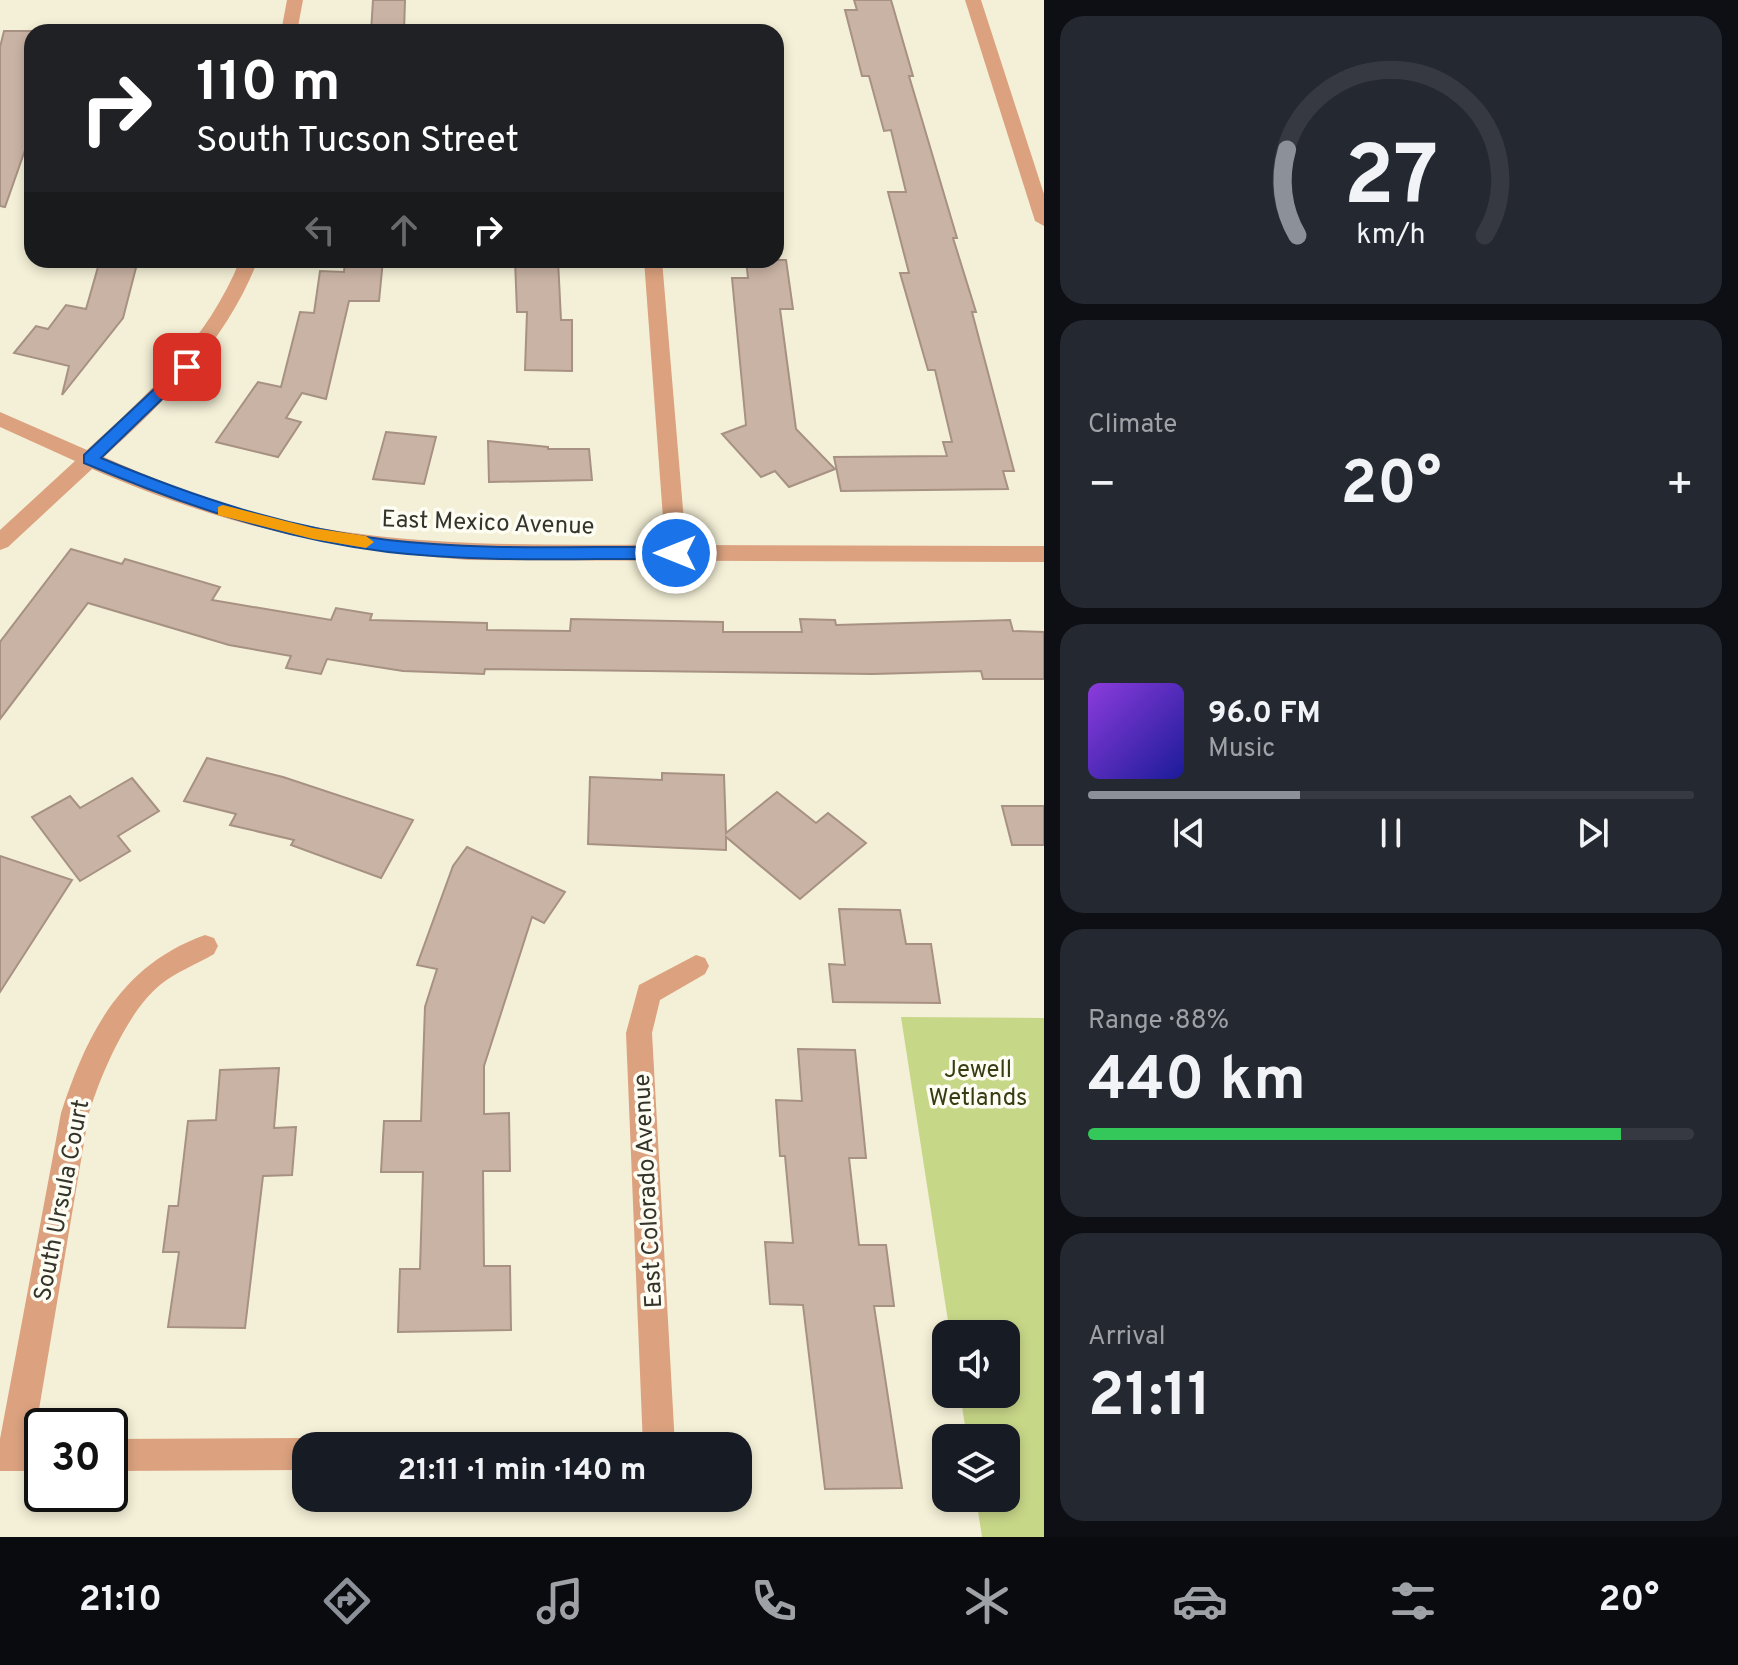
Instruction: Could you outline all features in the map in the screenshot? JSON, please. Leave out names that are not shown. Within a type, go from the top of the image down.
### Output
[{"type":"street","points":[[290,24],[295,0]]},
{"type":"street","points":[[973,0],[1044,221]]},
{"type":"street","points":[[0,542],[187,367],[224,317],[246,268]]},
{"type":"street","points":[[654,268],[676,553]]},
{"type":"street","name":"East Mexico Avenue","points":[[0,419],[173,494],[240,516],[313,534],[389,546],[468,552],[1044,554]]},
{"type":"street","name":"South Ursula Court","points":[[19,1455],[75,1113],[88,1073],[114,1023],[150,977],[205,946]]},
{"type":"street","name":"East Colorado Avenue","points":[[658,1432],[639,1033],[648,993],[696,966]]},
{"type":"street","points":[[128,1455],[292,1454]]},
{"type":"green space","name":"Jewell Wetlands","points":[[901,1017],[1044,1018],[1044,1537],[982,1537],[978,1512],[1020,1512],[1020,1424],[965,1424],[962,1408],[1020,1408],[1020,1320],[948,1320]]},
{"type":"building","points":[[373,0],[405,0],[404,24],[372,24]]},
{"type":"building","points":[[854,0],[891,0],[913,76],[909,76],[957,238],[953,238],[976,312],[972,312],[1014,471],[1003,471],[1008,489],[841,491],[834,457],[947,456],[943,442],[952,442],[935,370],[928,370],[900,273],[909,273],[888,192],[906,192],[891,130],[884,131],[869,76],[862,76],[845,10],[857,10]]},
{"type":"building","points":[[4,31],[24,31],[24,153],[5,207],[0,206],[0,47]]},
{"type":"building","points":[[786,260],[793,309],[780,309],[796,429],[835,469],[789,487],[775,471],[761,477],[722,434],[746,425],[732,278],[748,278],[747,268],[784,268]]},
{"type":"building","points":[[98,268],[136,268],[123,318],[62,395],[69,366],[14,353],[36,326],[48,329],[66,305],[86,309]]},
{"type":"building","points":[[344,268],[382,268],[379,301],[349,301],[326,399],[302,393],[286,418],[301,422],[278,457],[216,442],[258,382],[281,387],[300,312],[314,313],[320,271],[344,272]]},
{"type":"building","points":[[515,268],[558,268],[561,320],[572,320],[572,371],[525,370],[527,312],[517,312]]},
{"type":"building","points":[[386,432],[436,437],[424,484],[373,479]]},
{"type":"building","points":[[488,441],[548,449],[589,449],[592,480],[489,482]]},
{"type":"building","points":[[71,549],[122,564],[125,559],[220,587],[212,600],[331,620],[336,608],[372,614],[370,620],[487,623],[487,630],[570,631],[571,619],[723,622],[723,632],[802,632],[800,619],[835,620],[836,625],[1010,620],[1013,631],[1044,632],[1044,679],[983,679],[981,671],[873,674],[485,669],[484,674],[403,671],[327,659],[321,674],[286,668],[291,656],[229,645],[88,603],[0,719],[0,642]]},
{"type":"building","points":[[207,758],[283,777],[413,820],[381,878],[291,845],[294,840],[230,825],[236,814],[184,801]]},
{"type":"building","points":[[662,773],[724,775],[726,833],[777,792],[816,823],[828,813],[866,843],[800,899],[726,837],[726,850],[588,844],[590,777],[662,780]]},
{"type":"building","points":[[132,778],[159,811],[118,836],[130,851],[80,881],[32,817],[70,796],[80,808]]},
{"type":"building","points":[[1002,806],[1044,806],[1044,845],[1012,845]]},
{"type":"building","points":[[467,847],[565,892],[544,923],[532,917],[484,1066],[484,1114],[509,1113],[510,1171],[483,1171],[484,1266],[510,1266],[511,1330],[398,1332],[400,1269],[420,1269],[423,1172],[381,1172],[384,1121],[421,1121],[425,1007],[437,969],[417,965],[453,866]]},
{"type":"building","points":[[0,856],[72,880],[0,992]]},
{"type":"building","points":[[839,909],[900,910],[906,944],[931,944],[940,1003],[833,1002],[829,964],[845,965]]},
{"type":"building","points":[[798,1049],[855,1050],[866,1158],[849,1158],[859,1245],[886,1245],[894,1306],[874,1306],[902,1488],[825,1489],[803,1305],[770,1304],[765,1242],[793,1243],[785,1156],[780,1156],[776,1100],[802,1101]]},
{"type":"building","points":[[279,1068],[274,1128],[296,1127],[292,1175],[263,1176],[245,1328],[168,1327],[179,1252],[163,1252],[169,1206],[178,1206],[188,1121],[216,1120],[220,1070]]},
{"type":"slow traffic","points":[[223,511],[313,534],[366,542]]},
{"type":"route","points":[[187,367],[90,459],[173,494],[240,516],[313,534],[389,546],[468,552],[676,553]]}]
